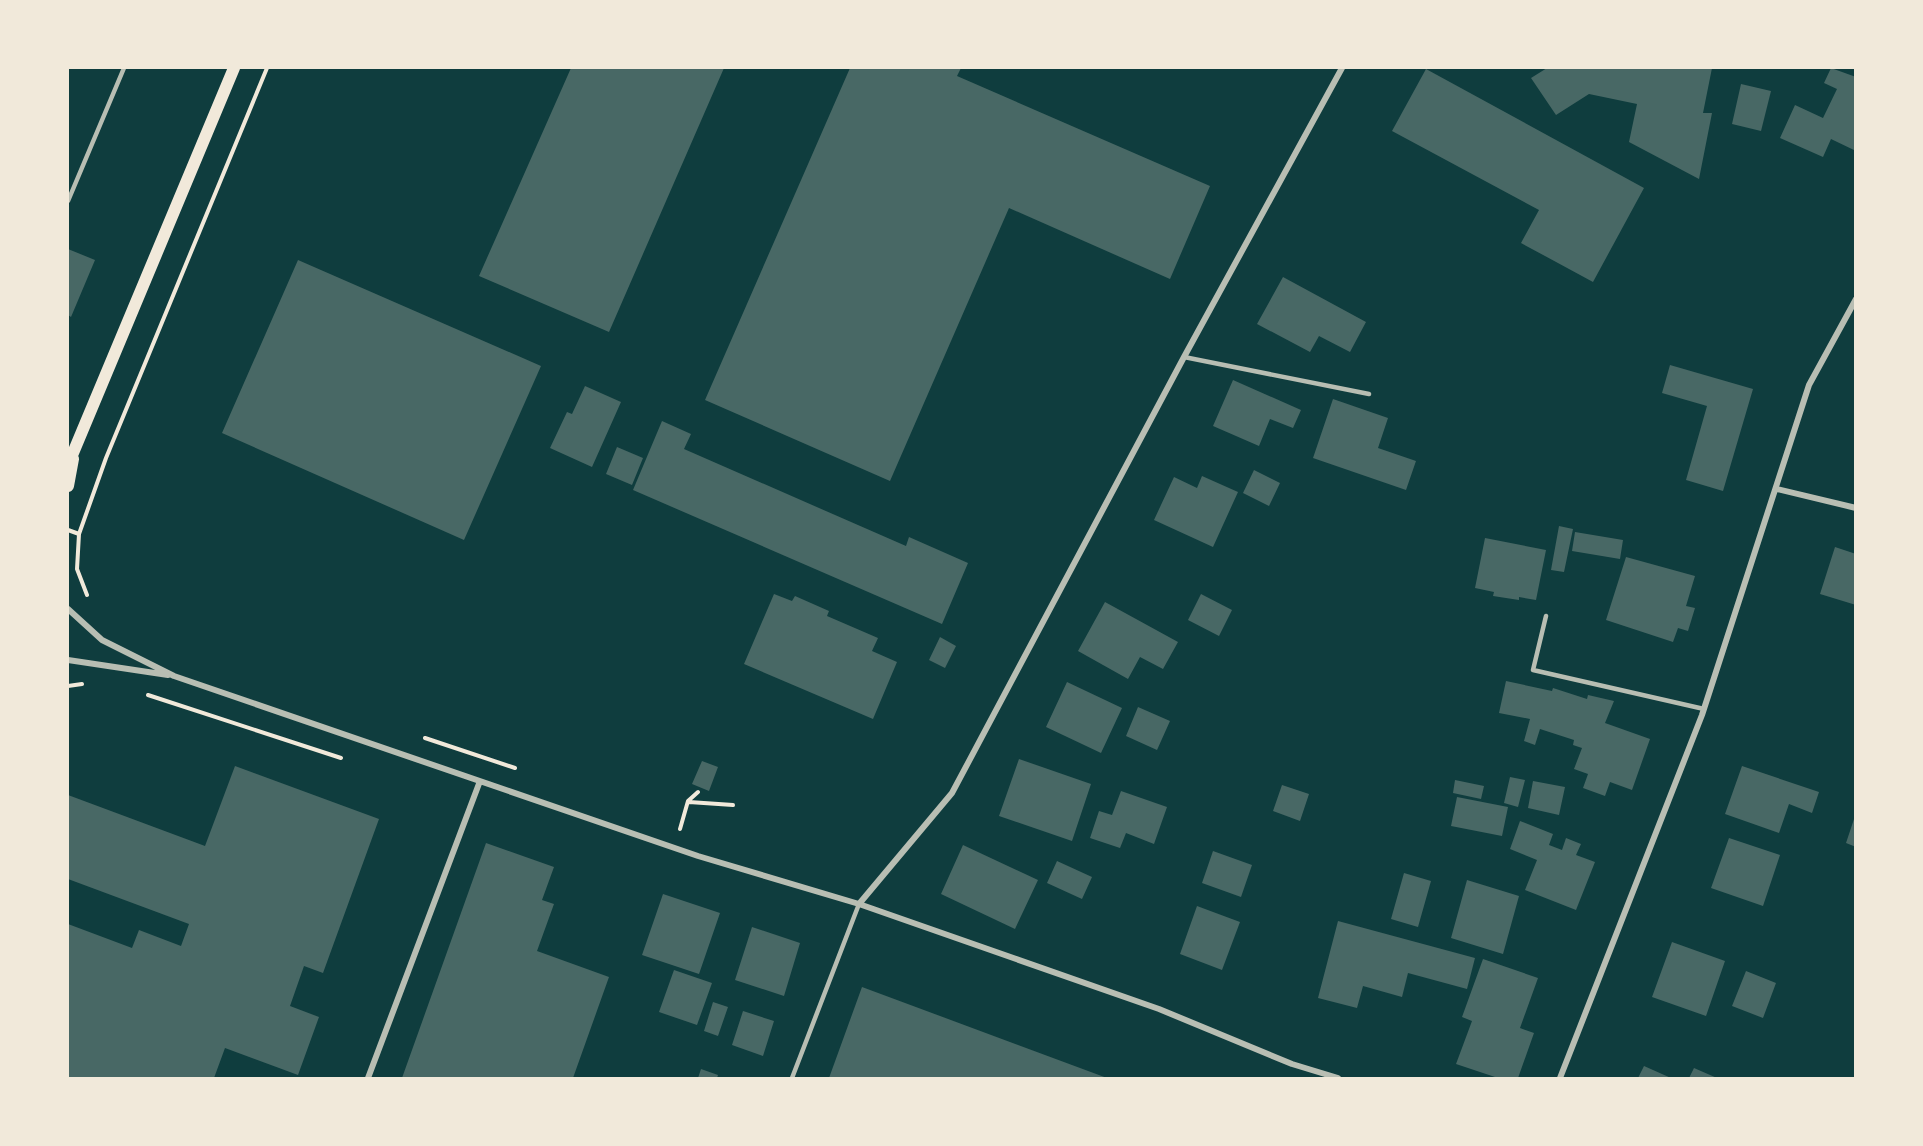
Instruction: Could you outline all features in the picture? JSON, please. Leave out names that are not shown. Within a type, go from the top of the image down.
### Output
[{"type":"main road","points":[[68,486],[70,460],[234,68]]},
{"type":"street","points":[[859,904],[952,793],[1184,357],[1342,68]]},
{"type":"street","points":[[1560,1078],[1704,710],[1809,385],[1856,299]]},
{"type":"street","points":[[1777,489],[1856,508]]},
{"type":"street","points":[[68,609],[102,640],[174,676],[675,847],[859,904],[1159,1009],[1292,1064],[1338,1078]]},
{"type":"street","points":[[68,660],[174,676]]},
{"type":"street","points":[[368,1078],[480,781]]},
{"type":"lane","points":[[68,201],[124,68]]},
{"type":"lane","points":[[1184,357],[1369,394]]},
{"type":"lane","points":[[1546,616],[1533,670],[1704,710]]},
{"type":"lane","points":[[792,1078],[859,904]]},
{"type":"path","points":[[91,602],[84,592],[77,569],[79,534],[106,458],[267,68]]},
{"type":"path","points":[[68,530],[79,534]]},
{"type":"path","points":[[141,693],[346,760]]},
{"type":"path","points":[[675,847],[688,801],[698,792]]},
{"type":"path","points":[[688,801],[733,805]]},
{"type":"building","points":[[571,68],[724,68],[609,332],[479,276]]},
{"type":"building","points":[[850,68],[961,68],[957,76],[1210,186],[1170,279],[1009,208],[890,481],[705,400]]},
{"type":"building","points":[[1547,68],[1712,68],[1703,113],[1712,113],[1699,179],[1629,142],[1637,104],[1589,94],[1556,115],[1531,78]]},
{"type":"building","points":[[1831,68],[1856,77],[1856,151],[1831,139],[1823,157],[1780,138],[1795,105],[1823,118],[1837,89],[1824,83]]},
{"type":"building","points":[[1426,69],[1644,188],[1593,282],[1521,243],[1539,210],[1392,131]]},
{"type":"building","points":[[1741,84],[1771,91],[1761,131],[1732,124]]},
{"type":"building","points":[[68,249],[95,260],[71,317],[68,315]]},
{"type":"building","points":[[298,260],[541,366],[464,540],[222,433]]},
{"type":"building","points":[[1283,277],[1366,322],[1350,352],[1319,336],[1310,352],[1257,324]]},
{"type":"building","points":[[1670,365],[1753,389],[1723,491],[1686,480],[1707,406],[1662,393]]},
{"type":"building","points":[[1233,380],[1301,410],[1293,428],[1270,419],[1259,446],[1213,426]]},
{"type":"building","points":[[585,386],[621,402],[592,467],[550,448],[567,412],[572,414]]},
{"type":"building","points":[[1333,399],[1388,418],[1378,448],[1416,461],[1406,490],[1313,458]]},
{"type":"building","points":[[662,421],[691,434],[684,449],[906,546],[909,537],[968,563],[942,624],[633,490]]},
{"type":"building","points":[[617,447],[643,458],[632,485],[606,474]]},
{"type":"building","points":[[1254,470],[1280,483],[1269,506],[1243,493]]},
{"type":"building","points":[[1202,476],[1238,492],[1213,547],[1154,520],[1174,477],[1197,488]]},
{"type":"building","points":[[1559,526],[1573,529],[1564,572],[1551,570]]},
{"type":"building","points":[[1575,532],[1623,540],[1620,559],[1572,551]]},
{"type":"building","points":[[1485,538],[1546,550],[1536,600],[1493,596],[1494,592],[1475,588]]},
{"type":"building","points":[[1835,547],[1856,554],[1856,605],[1820,594]]},
{"type":"building","points":[[1626,557],[1695,576],[1686,606],[1695,608],[1688,631],[1678,628],[1673,642],[1606,620]]},
{"type":"building","points":[[774,594],[792,601],[795,596],[829,611],[827,616],[878,638],[872,651],[897,662],[873,719],[744,664]]},
{"type":"building","points":[[1201,594],[1232,610],[1219,636],[1188,620]]},
{"type":"building","points":[[1105,602],[1178,642],[1163,669],[1140,657],[1128,679],[1078,651]]},
{"type":"building","points":[[940,637],[956,646],[945,668],[929,660]]},
{"type":"building","points":[[1506,681],[1552,691],[1553,688],[1587,699],[1588,695],[1614,701],[1605,723],[1650,739],[1632,790],[1610,782],[1605,796],[1583,788],[1588,774],[1574,769],[1582,748],[1573,745],[1574,740],[1540,729],[1535,745],[1524,741],[1530,719],[1499,713]]},
{"type":"building","points":[[1067,682],[1122,708],[1101,753],[1046,727]]},
{"type":"building","points":[[1138,707],[1170,721],[1157,750],[1126,736]]},
{"type":"building","points":[[1019,759],[1091,784],[1072,841],[999,816]]},
{"type":"building","points":[[702,761],[718,767],[709,791],[692,784]]},
{"type":"building","points":[[235,766],[379,819],[323,973],[304,966],[290,1006],[319,1017],[298,1075],[225,1048],[214,1078],[68,1078],[68,924],[132,948],[139,930],[181,946],[189,924],[68,879],[68,795],[205,846]]},
{"type":"building","points":[[1742,766],[1819,792],[1812,813],[1789,804],[1779,833],[1725,814]]},
{"type":"building","points":[[1510,777],[1525,780],[1518,807],[1504,803]]},
{"type":"building","points":[[1455,780],[1484,786],[1481,799],[1453,793]]},
{"type":"building","points":[[1533,781],[1565,787],[1559,815],[1528,808]]},
{"type":"building","points":[[1282,785],[1309,794],[1300,821],[1273,811]]},
{"type":"building","points":[[1121,791],[1167,807],[1154,844],[1126,833],[1120,848],[1090,838],[1099,811],[1112,815]]},
{"type":"building","points":[[1457,797],[1508,807],[1502,836],[1451,826]]},
{"type":"building","points":[[1856,816],[1856,847],[1846,843]]},
{"type":"building","points":[[1520,821],[1553,834],[1549,845],[1562,850],[1566,838],[1581,844],[1576,855],[1595,862],[1576,910],[1525,890],[1537,860],[1510,849]]},
{"type":"building","points":[[1729,838],[1780,855],[1763,906],[1711,888]]},
{"type":"building","points":[[486,843],[554,867],[542,900],[554,904],[537,951],[609,977],[573,1078],[402,1078]]},
{"type":"building","points":[[963,845],[1038,880],[1015,929],[941,894]]},
{"type":"building","points":[[1213,851],[1252,865],[1241,897],[1202,883]]},
{"type":"building","points":[[1057,861],[1092,877],[1082,899],[1047,883]]},
{"type":"building","points":[[1404,873],[1431,881],[1418,927],[1391,919]]},
{"type":"building","points":[[1467,880],[1519,896],[1503,954],[1451,938]]},
{"type":"building","points":[[663,894],[720,913],[699,974],[642,955]]},
{"type":"building","points":[[1197,906],[1240,922],[1222,970],[1180,954]]},
{"type":"building","points":[[1338,921],[1475,958],[1467,989],[1408,973],[1402,997],[1363,986],[1357,1008],[1318,998]]},
{"type":"building","points":[[752,927],[800,943],[784,996],[735,980]]},
{"type":"building","points":[[1672,942],[1725,961],[1706,1016],[1652,997]]},
{"type":"building","points":[[1483,959],[1538,978],[1520,1028],[1534,1033],[1518,1078],[1498,1078],[1456,1064],[1472,1021],[1462,1017]]},
{"type":"building","points":[[674,970],[712,983],[697,1025],[659,1012]]},
{"type":"building","points":[[1746,971],[1776,983],[1763,1018],[1732,1006]]},
{"type":"building","points":[[862,987],[1107,1078],[829,1078]]},
{"type":"building","points":[[713,1002],[728,1007],[718,1036],[704,1031]]},
{"type":"building","points":[[743,1011],[774,1021],[763,1056],[732,1045]]},
{"type":"building","points":[[1644,1066],[1671,1078],[1638,1078]]},
{"type":"building","points":[[1694,1068],[1717,1078],[1689,1078]]},
{"type":"building","points":[[701,1069],[718,1075],[717,1078],[698,1078]]}]
